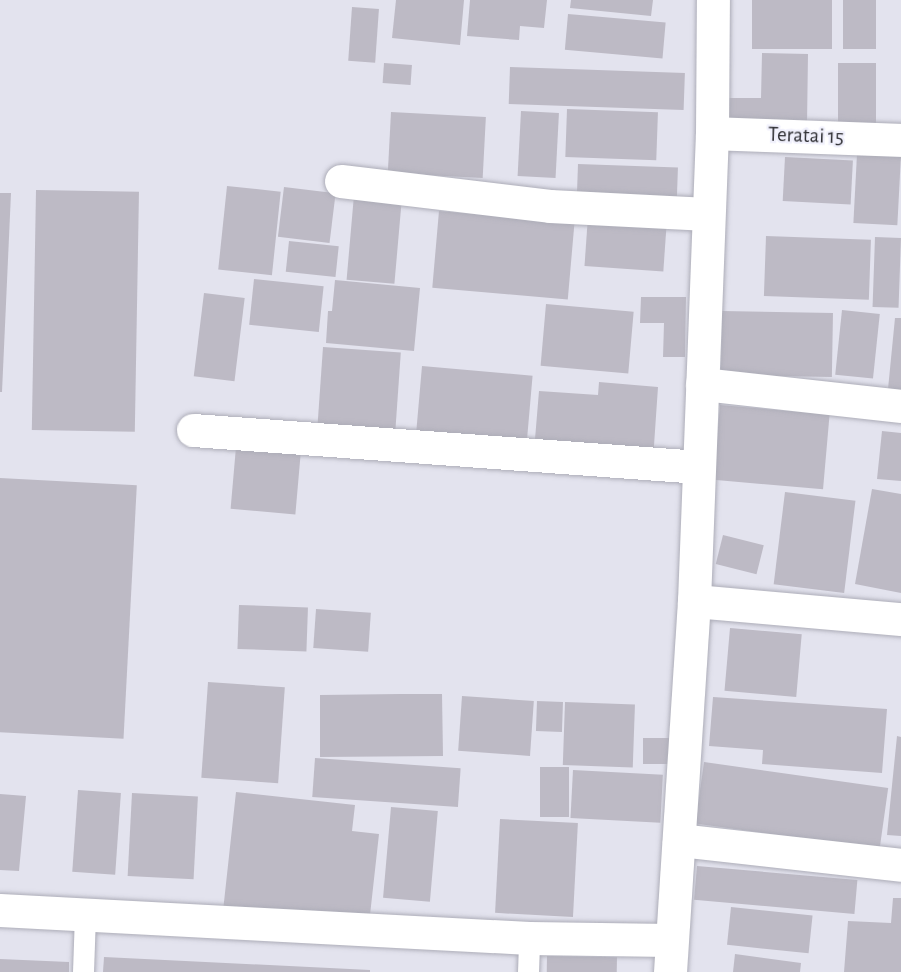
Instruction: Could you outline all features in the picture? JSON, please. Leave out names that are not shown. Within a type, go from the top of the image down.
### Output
[{"type":"street","points":[[670,972],[670,940],[679,840],[694,601],[712,133],[713,0]]},
{"type":"street","name":"Teratai 15","points":[[712,133],[901,140]]},
{"type":"street","points":[[341,181],[550,206],[708,214]]},
{"type":"street","points":[[702,384],[901,406]]},
{"type":"street","points":[[193,430],[699,467]]},
{"type":"street","points":[[694,601],[901,620]]},
{"type":"street","points":[[679,840],[901,865]]},
{"type":"street","points":[[0,910],[529,938],[670,940]]},
{"type":"lane","points":[[83,972],[85,915]]},
{"type":"lane","points":[[528,972],[529,938]]},
{"type":"building","points":[[396,0],[464,0],[460,45],[392,38]]},
{"type":"building","points":[[470,0],[547,0],[544,28],[520,26],[519,40],[467,36]]},
{"type":"building","points":[[571,0],[653,0],[651,16],[570,8]]},
{"type":"building","points":[[752,0],[832,0],[832,49],[752,49]]},
{"type":"building","points":[[843,0],[876,0],[876,49],[843,49]]},
{"type":"building","points":[[352,7],[379,9],[375,63],[348,61]]},
{"type":"building","points":[[568,14],[666,23],[662,58],[565,50]]},
{"type":"building","points":[[762,53],[808,54],[807,124],[727,123],[727,98],[761,98]]},
{"type":"building","points":[[384,63],[412,65],[411,85],[383,83]]},
{"type":"building","points":[[838,63],[876,63],[876,123],[838,123]]},
{"type":"building","points":[[510,67],[685,73],[684,110],[509,104]]},
{"type":"building","points":[[567,109],[658,112],[656,160],[565,157]]},
{"type":"building","points":[[521,111],[559,113],[556,178],[518,176]]},
{"type":"building","points":[[391,112],[486,117],[483,178],[388,173]]},
{"type":"building","points":[[857,154],[901,156],[897,225],[853,223]]},
{"type":"building","points":[[785,157],[853,161],[851,204],[783,201]]},
{"type":"building","points":[[578,164],[678,167],[677,207],[577,204]]},
{"type":"building","points":[[227,186],[281,192],[272,275],[218,270]]},
{"type":"building","points":[[284,187],[336,193],[330,243],[278,237]]},
{"type":"building","points":[[36,190],[139,192],[135,432],[32,430]]},
{"type":"building","points":[[0,193],[11,193],[2,392],[0,392]]},
{"type":"building","points":[[354,195],[402,199],[394,284],[347,280]]},
{"type":"building","points":[[439,211],[574,223],[568,300],[432,288]]},
{"type":"building","points":[[588,216],[667,222],[663,271],[585,266]]},
{"type":"building","points":[[766,236],[871,240],[869,300],[764,296]]},
{"type":"building","points":[[875,237],[901,238],[899,308],[873,307]]},
{"type":"building","points":[[289,241],[339,246],[335,277],[286,272]]},
{"type":"building","points":[[254,279],[324,286],[319,332],[249,325]]},
{"type":"building","points":[[335,280],[420,288],[414,351],[326,343],[328,311],[332,311]]},
{"type":"building","points":[[204,293],[245,298],[234,381],[194,376]]},
{"type":"building","points":[[641,297],[686,297],[685,357],[663,357],[664,323],[640,323]]},
{"type":"building","points":[[546,304],[634,312],[628,373],[541,366]]},
{"type":"building","points":[[842,310],[880,314],[873,379],[835,375]]},
{"type":"building","points":[[722,311],[833,313],[832,377],[721,375]]},
{"type":"building","points":[[895,318],[901,318],[901,390],[888,389]]},
{"type":"building","points":[[323,347],[401,352],[395,433],[317,428]]},
{"type":"building","points":[[422,366],[533,376],[526,452],[415,443]]},
{"type":"building","points":[[599,382],[658,387],[653,460],[534,451],[539,391],[598,395]]},
{"type":"building","points":[[720,405],[830,415],[823,489],[713,480]]},
{"type":"building","points":[[882,431],[901,433],[901,481],[877,479]]},
{"type":"building","points":[[236,447],[301,453],[295,514],[231,509]]},
{"type":"building","points":[[0,478],[137,485],[124,739],[0,732]]},
{"type":"building","points":[[872,489],[901,494],[901,593],[855,584]]},
{"type":"building","points":[[785,492],[855,501],[844,593],[774,584]]},
{"type":"building","points":[[723,535],[764,545],[756,574],[716,564]]},
{"type":"building","points":[[239,605],[308,607],[306,651],[237,649]]},
{"type":"building","points":[[316,609],[371,613],[368,652],[313,648]]},
{"type":"building","points":[[730,628],[802,634],[796,697],[725,691]]},
{"type":"building","points":[[208,682],[285,687],[278,783],[201,778]]},
{"type":"building","points":[[442,694],[443,756],[320,757],[320,695]]},
{"type":"building","points":[[462,696],[534,701],[530,756],[458,751]]},
{"type":"building","points":[[713,697],[887,709],[882,773],[762,764],[763,750],[709,746]]},
{"type":"building","points":[[537,701],[563,702],[562,732],[536,731]]},
{"type":"building","points":[[565,702],[635,704],[633,767],[563,765]]},
{"type":"building","points":[[897,736],[901,737],[901,836],[887,835]]},
{"type":"building","points":[[643,738],[670,738],[670,764],[643,764]]},
{"type":"building","points":[[315,758],[461,768],[458,807],[312,797]]},
{"type":"building","points":[[704,762],[888,788],[880,849],[695,823]]},
{"type":"building","points":[[540,767],[569,767],[569,817],[540,817]]},
{"type":"building","points":[[573,770],[663,775],[660,823],[570,818]]},
{"type":"building","points":[[78,790],[121,793],[115,875],[72,872]]},
{"type":"building","points":[[236,792],[355,805],[352,831],[379,834],[370,915],[223,911]]},
{"type":"building","points":[[132,793],[198,796],[194,879],[128,876]]},
{"type":"building","points":[[0,794],[26,796],[19,871],[0,870]]},
{"type":"building","points":[[391,807],[438,811],[430,902],[383,898]]},
{"type":"building","points":[[500,819],[578,823],[573,917],[495,913]]},
{"type":"building","points":[[697,866],[857,880],[854,914],[694,900]]},
{"type":"building","points":[[893,898],[901,898],[901,972],[844,972],[848,921],[891,923]]},
{"type":"building","points":[[731,907],[813,916],[809,953],[727,945]]},
{"type":"building","points":[[735,954],[801,963],[800,972],[733,972]]},
{"type":"building","points":[[547,956],[617,957],[617,972],[547,972]]},
{"type":"building","points":[[104,957],[370,970],[370,972],[103,972]]},
{"type":"building","points":[[0,959],[69,962],[69,972],[0,972]]}]
